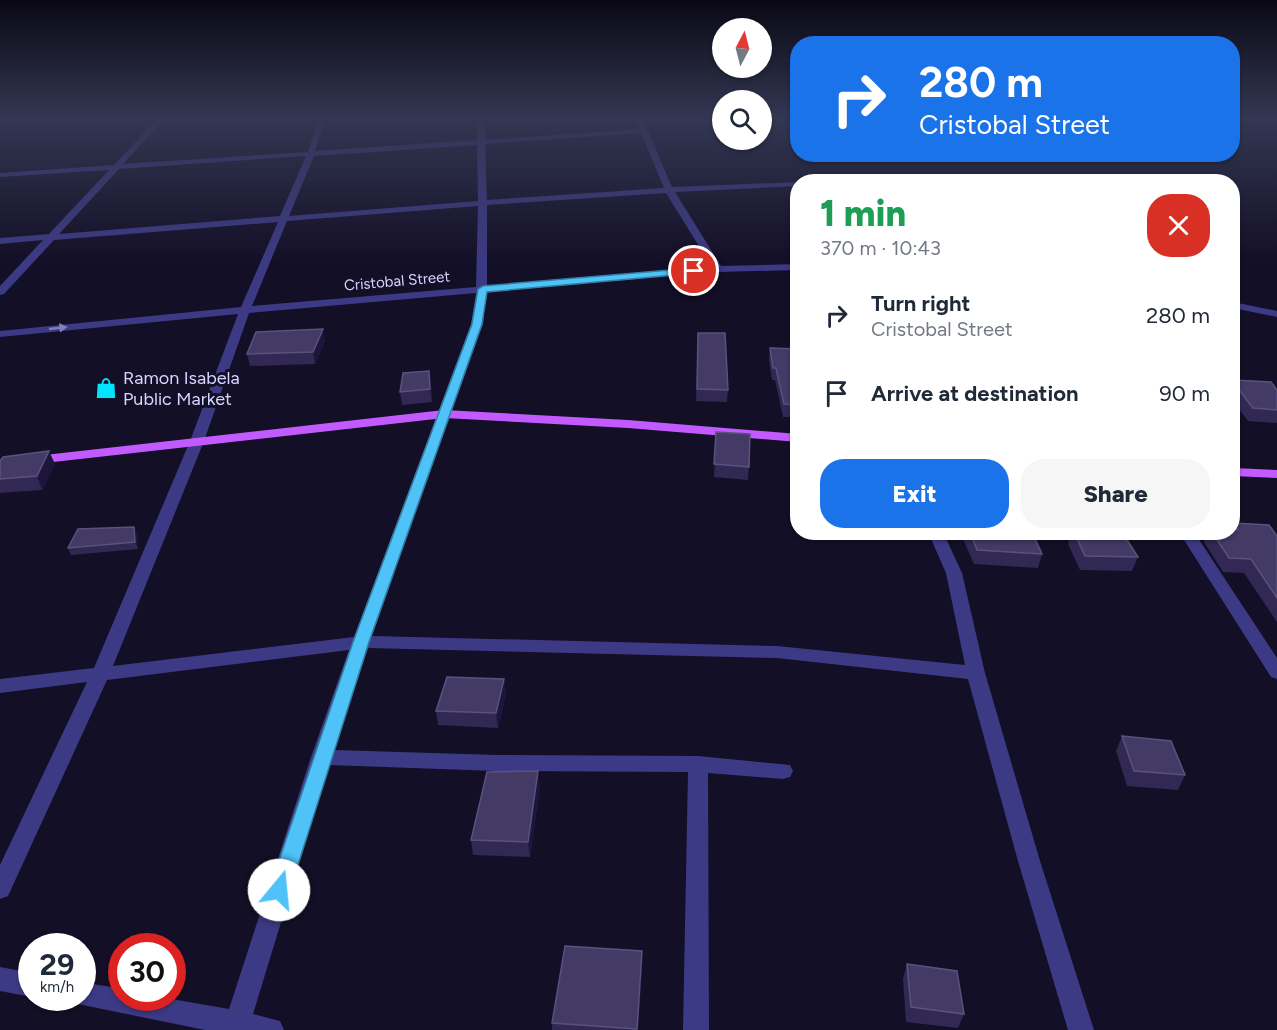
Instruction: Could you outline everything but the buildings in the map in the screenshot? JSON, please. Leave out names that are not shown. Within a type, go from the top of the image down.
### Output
[{"type":"main road","points":[[0,464],[444,414],[628,424],[790,437]]},
{"type":"main road","points":[[1240,472],[1277,474]]},
{"type":"street","points":[[0,175],[133,165]]},
{"type":"street","points":[[0,889],[101,672],[197,441],[245,310],[306,165]]},
{"type":"street","points":[[236,1026],[321,757],[477,324],[483,289],[482,165]]},
{"type":"street","points":[[659,165],[669,190],[718,269]]},
{"type":"street","points":[[0,292],[119,166]]},
{"type":"street","points":[[0,241],[484,203],[790,184]]},
{"type":"street","name":"Cristobal Street","points":[[0,334],[245,310],[718,269],[790,267]]},
{"type":"street","points":[[1240,306],[1277,314]]},
{"type":"street","points":[[939,540],[954,573],[976,673],[1029,861],[1081,1030]]},
{"type":"street","points":[[1191,540],[1277,672]]},
{"type":"street","points":[[0,686],[361,642],[777,652],[976,673]]},
{"type":"street","points":[[321,757],[496,763],[698,764],[783,771]]},
{"type":"street","points":[[696,1030],[698,764]]},
{"type":"street","points":[[0,979],[18,982]]},
{"type":"street","points":[[96,997],[236,1026],[271,1030]]},
{"type":"place","name":"Ramon Isabela Public Market","points":[[106,388]]},
{"type":"route","points":[[279,890],[321,757],[361,642],[477,324],[483,289],[694,271]]}]
